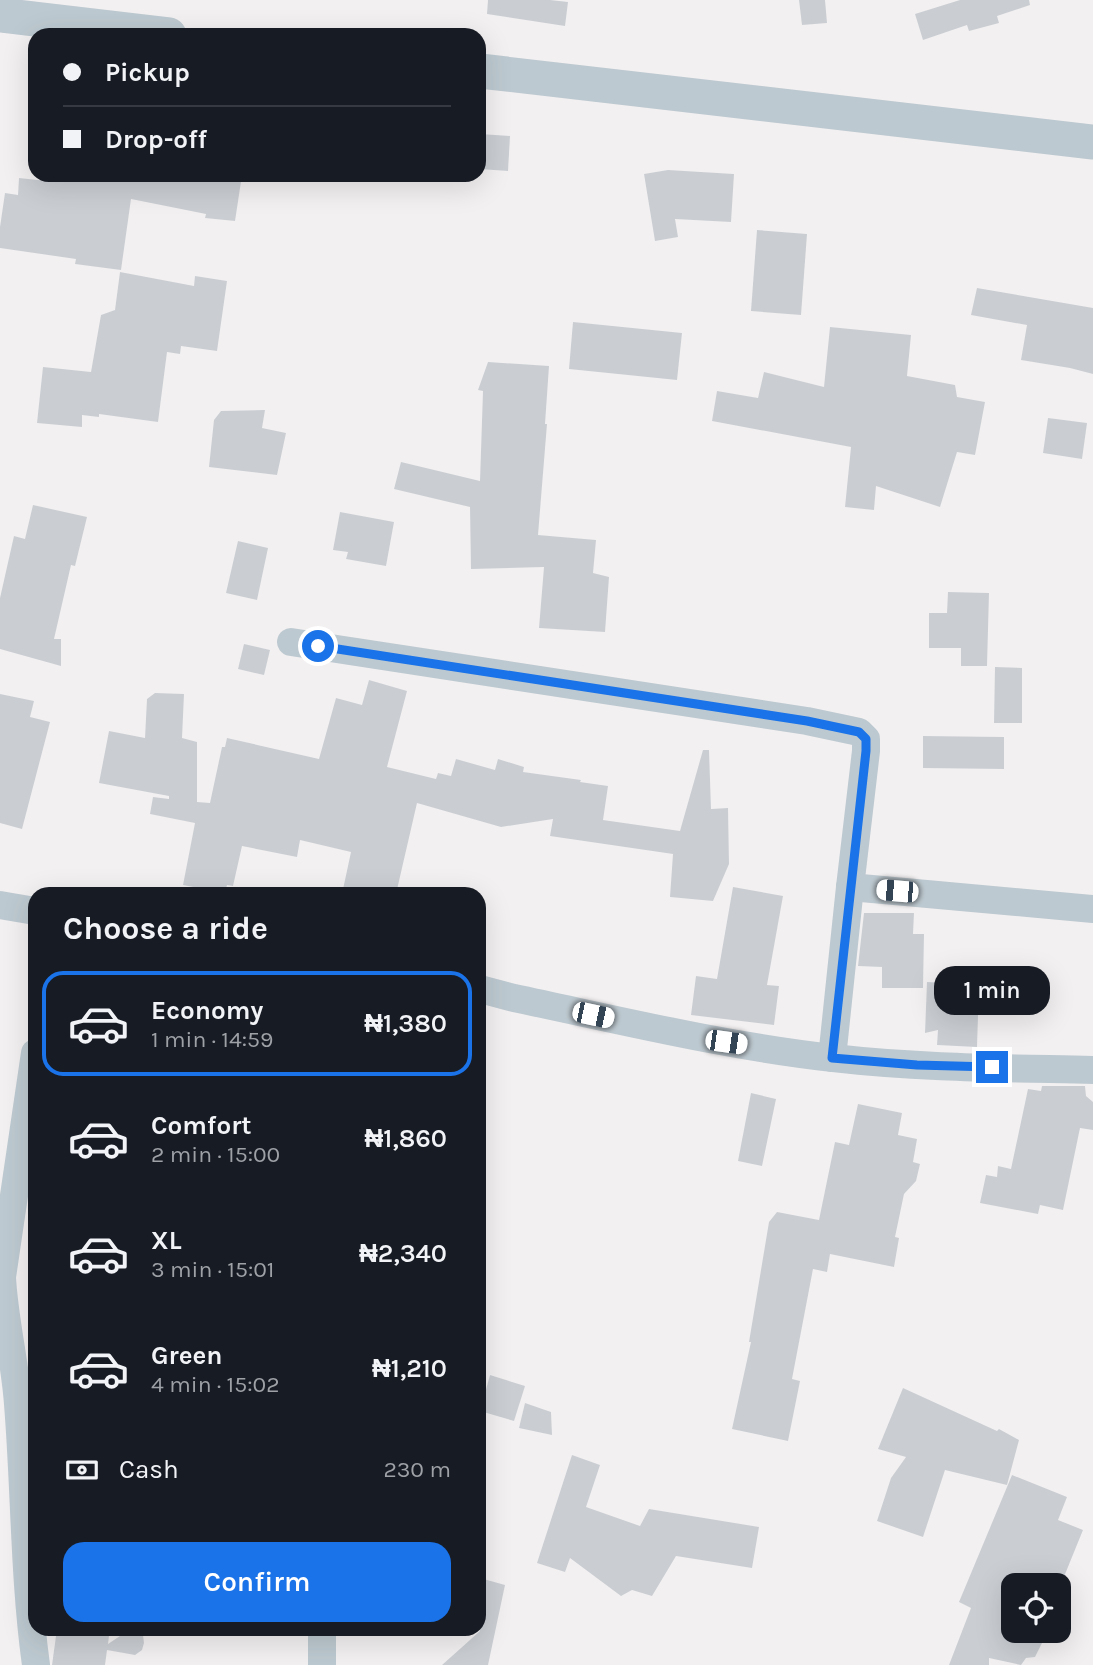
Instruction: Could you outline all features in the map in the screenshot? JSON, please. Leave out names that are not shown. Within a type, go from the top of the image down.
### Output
[{"type":"street","points":[[0,15],[110,28]]},
{"type":"street","points":[[486,72],[1093,142]]},
{"type":"street","points":[[291,642],[807,721],[859,732],[866,739],[866,751],[832,1058]]},
{"type":"street","points":[[850,887],[1093,909]]},
{"type":"street","points":[[0,905],[28,910]]},
{"type":"street","points":[[486,990],[726,1042],[832,1058],[917,1065],[1093,1070]]},
{"type":"street","points":[[28,1101],[2,1277],[18,1400],[28,1593]]},
{"type":"street","points":[[33,1636],[36,1665]]},
{"type":"street","points":[[322,1636],[323,1665]]},
{"type":"building","points":[[488,0],[568,2],[565,26],[487,14]]},
{"type":"building","points":[[799,0],[825,0],[827,23],[802,25]]},
{"type":"building","points":[[960,0],[1029,0],[1030,5],[997,16],[999,23],[969,31],[967,25],[923,40],[915,14]]},
{"type":"building","points":[[486,134],[510,136],[508,171],[486,169]]},
{"type":"building","points":[[668,170],[734,174],[731,222],[675,219],[678,237],[655,241],[644,174]]},
{"type":"building","points":[[19,178],[28,179],[28,182],[241,182],[235,221],[205,218],[206,214],[131,199],[121,270],[75,264],[76,259],[0,248],[5,193],[18,195]]},
{"type":"building","points":[[757,230],[807,234],[801,315],[751,311]]},
{"type":"building","points":[[120,272],[194,286],[195,276],[227,281],[217,351],[181,346],[180,354],[167,352],[158,422],[99,414],[99,417],[82,415],[82,427],[37,423],[43,367],[91,372],[101,315],[115,310]]},
{"type":"building","points":[[977,288],[1093,308],[1093,374],[1021,360],[1027,325],[971,315]]},
{"type":"building","points":[[573,322],[682,333],[677,380],[569,369]]},
{"type":"building","points":[[830,327],[911,335],[907,376],[955,385],[957,397],[985,402],[975,455],[957,452],[940,507],[876,486],[874,510],[845,507],[851,447],[712,421],[717,391],[758,398],[764,372],[824,387]]},
{"type":"building","points":[[488,362],[549,366],[538,535],[596,540],[593,573],[609,577],[605,632],[539,628],[544,567],[471,569],[470,507],[394,489],[401,462],[480,481],[483,391],[478,390]]},
{"type":"building","points":[[265,410],[262,428],[286,433],[277,475],[209,467],[214,420],[221,411]]},
{"type":"building","points":[[1048,418],[1087,423],[1082,459],[1043,453]]},
{"type":"building","points":[[33,505],[87,517],[75,566],[71,565],[54,639],[61,639],[61,666],[0,649],[0,598],[14,536],[25,539]]},
{"type":"building","points":[[340,512],[394,522],[386,566],[346,559],[348,552],[333,550]]},
{"type":"building","points":[[238,541],[268,548],[257,600],[226,593]]},
{"type":"building","points":[[948,592],[989,593],[987,666],[961,666],[961,648],[929,648],[929,613],[947,613]]},
{"type":"building","points":[[244,644],[270,650],[264,675],[238,669]]},
{"type":"building","points":[[995,667],[1022,668],[1022,723],[994,723]]},
{"type":"building","points":[[369,680],[407,691],[387,767],[436,779],[438,773],[451,776],[456,759],[495,770],[498,759],[524,767],[523,772],[608,786],[603,820],[680,831],[703,750],[709,750],[711,809],[728,808],[729,864],[713,901],[670,897],[673,854],[550,836],[553,819],[501,827],[417,803],[398,887],[344,887],[351,852],[300,840],[297,857],[242,846],[233,886],[183,885],[195,823],[150,814],[153,797],[169,799],[169,796],[99,783],[109,731],[145,738],[147,699],[155,693],[184,694],[182,738],[197,742],[197,802],[210,803],[222,747],[225,747],[227,738],[319,759],[336,698],[362,705]]},
{"type":"building","points":[[0,694],[34,701],[30,717],[50,722],[22,829],[0,823]]},
{"type":"building","points":[[923,736],[1004,737],[1004,769],[923,768]]},
{"type":"building","points":[[733,887],[783,896],[767,985],[779,986],[774,1025],[691,1015],[696,976],[717,979]]},
{"type":"building","points":[[864,913],[914,913],[913,934],[924,934],[923,988],[882,988],[882,967],[858,966]]},
{"type":"building","points":[[927,982],[979,985],[977,1047],[937,1045],[938,1030],[925,1033]]},
{"type":"building","points":[[1042,1086],[1085,1086],[1086,1096],[1093,1102],[1093,1130],[1080,1128],[1063,1210],[1040,1205],[1038,1214],[980,1203],[986,1175],[997,1177],[998,1166],[1011,1169],[1028,1089],[1041,1091]]},
{"type":"building","points":[[751,1093],[776,1099],[762,1166],[738,1161]]},
{"type":"building","points":[[858,1104],[902,1113],[898,1135],[917,1139],[913,1162],[920,1164],[916,1181],[904,1194],[895,1237],[899,1238],[894,1267],[830,1254],[827,1272],[813,1269],[792,1379],[800,1381],[788,1441],[732,1429],[751,1342],[769,1222],[777,1212],[819,1220],[835,1142],[849,1145]]},
{"type":"building","points":[[490,1375],[525,1386],[514,1421],[486,1413],[486,1389]]},
{"type":"building","points":[[903,1388],[1019,1440],[1007,1485],[945,1470],[923,1537],[877,1521],[891,1478],[906,1457],[878,1449]]},
{"type":"building","points":[[525,1403],[551,1412],[552,1435],[519,1428]]},
{"type":"building","points":[[572,1455],[600,1465],[586,1507],[640,1526],[649,1509],[759,1527],[752,1568],[676,1556],[652,1596],[632,1590],[621,1596],[570,1558],[565,1572],[537,1563]]},
{"type":"building","points":[[1012,1475],[1067,1497],[1058,1520],[1083,1530],[1066,1573],[1001,1573],[1001,1643],[1042,1643],[1035,1657],[1026,1658],[1021,1665],[989,1658],[989,1665],[949,1665],[971,1608],[959,1602]]},
{"type":"building","points":[[486,1580],[505,1585],[488,1665],[442,1665],[474,1636],[486,1636]]},
{"type":"building","points":[[56,1636],[109,1636],[108,1644],[120,1636],[143,1636],[142,1650],[135,1655],[107,1650],[105,1665],[52,1665]]},
{"type":"route","points":[[318,646],[807,721],[859,732],[866,739],[866,751],[832,1058],[917,1065],[992,1067]]}]
